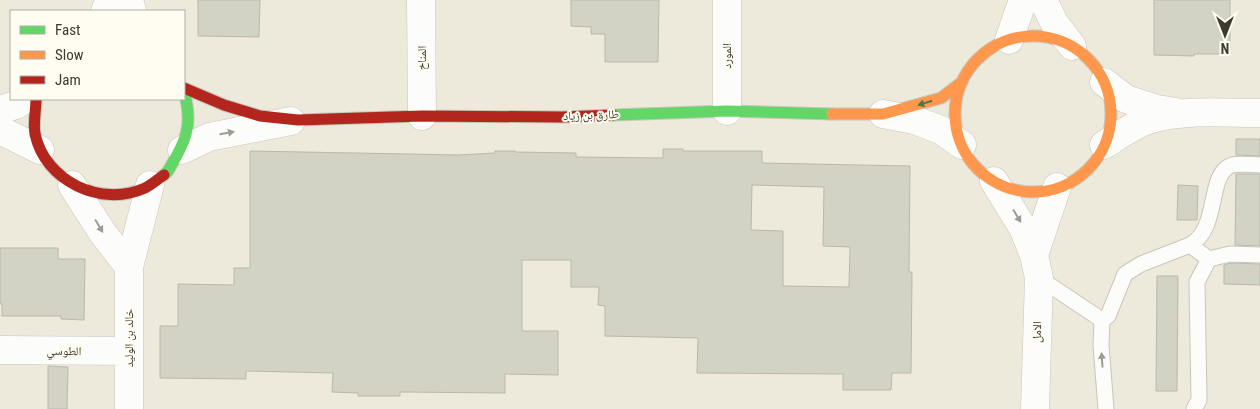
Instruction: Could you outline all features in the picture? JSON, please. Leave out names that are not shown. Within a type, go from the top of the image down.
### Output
[{"type":"street","name":"المناخ","points":[[421,0],[422,116]]},
{"type":"street","name":"المورد","points":[[726,111],[727,0]]},
{"type":"street","points":[[1008,40],[1023,0]]},
{"type":"street","points":[[1043,0],[1055,24],[1072,46],[1096,68],[1104,82],[1109,97],[1111,114],[1109,130],[1098,156],[1080,175],[1057,187],[1038,191],[1018,190],[994,181],[975,166],[962,145],[957,130],[955,114],[957,97],[962,82],[976,60],[1008,40],[1028,36],[1047,37],[1072,46]]},
{"type":"street","name":"طارق بن زياد","points":[[883,114],[942,98],[962,82]]},
{"type":"street","points":[[1104,82],[1126,98],[1157,109],[1185,114]]},
{"type":"street","name":"طارق بن زياد","points":[[185,88],[224,105],[260,116],[298,120],[422,116],[562,116],[726,111],[883,114],[914,120],[942,130],[962,145]]},
{"type":"street","points":[[72,185],[98,194],[111,196],[124,194],[150,185],[169,170],[182,150],[188,125],[185,97]]},
{"type":"street","points":[[0,110],[16,105],[24,100]]},
{"type":"street","points":[[36,100],[34,125],[40,150],[54,170],[72,185],[102,232],[129,266]]},
{"type":"street","points":[[1104,145],[1125,131],[1148,120],[1185,114],[1260,113]]},
{"type":"street","name":"طارق بن زياد","points":[[182,150],[209,137],[298,120]]},
{"type":"street","points":[[0,130],[40,150]]},
{"type":"street","name":"الامل","points":[[994,181],[1023,228],[1036,267]]},
{"type":"street","name":"خالد بن الوليد","points":[[129,409],[129,266],[150,185]]},
{"type":"street","name":"الامل","points":[[1035,409],[1036,267],[1041,230],[1057,187]]},
{"type":"street","name":"الطوسي","points":[[0,350],[129,351]]},
{"type":"lane","points":[[1102,320],[1108,316],[1125,274],[1141,264],[1190,245],[1208,227],[1218,181],[1224,170],[1233,165],[1260,165]]},
{"type":"lane","points":[[1190,245],[1209,259]]},
{"type":"lane","points":[[1194,409],[1199,400],[1197,282],[1209,259],[1230,254],[1260,255]]},
{"type":"lane","points":[[1036,267],[1102,320]]},
{"type":"lane","points":[[1102,320],[1101,345],[1106,409]]},
{"type":"building","points":[[198,0],[260,0],[259,37],[198,36]]},
{"type":"building","points":[[571,0],[659,0],[658,62],[605,62],[605,34],[591,34],[591,27],[571,26]]},
{"type":"building","points":[[1154,0],[1230,0],[1230,54],[1194,54],[1194,56],[1154,55]]},
{"type":"building","points":[[1236,139],[1260,139],[1260,156],[1236,155]]},
{"type":"building","points":[[663,149],[683,149],[683,151],[762,151],[762,163],[910,166],[909,272],[912,272],[911,373],[892,373],[891,390],[843,390],[843,374],[697,373],[698,338],[605,336],[605,306],[598,305],[599,287],[571,287],[571,260],[522,260],[522,331],[558,331],[558,375],[505,374],[505,393],[400,392],[400,396],[358,396],[358,393],[332,392],[333,373],[246,371],[246,379],[160,378],[160,326],[178,326],[178,284],[234,285],[234,268],[250,268],[250,151],[459,155],[515,151],[576,153],[576,157],[663,158]],"holes":[[[752,185],[824,187],[823,246],[850,247],[849,287],[783,286],[783,231],[751,230]]]},
{"type":"building","points":[[1236,174],[1260,174],[1260,246],[1235,245]]},
{"type":"building","points":[[1178,185],[1198,186],[1197,220],[1177,220]]},
{"type":"building","points":[[0,248],[58,248],[58,259],[85,259],[84,320],[61,319],[61,316],[2,316],[2,304],[0,304]]},
{"type":"building","points":[[1231,263],[1260,264],[1260,285],[1224,284],[1224,265]]},
{"type":"building","points":[[1157,276],[1178,276],[1177,391],[1156,391]]},
{"type":"building","points":[[48,366],[68,367],[67,409],[48,409]]},
{"type":"traffic: fast","points":[[164,175],[179,151],[186,134],[188,115],[185,96]]},
{"type":"traffic: fast","points":[[613,115],[727,111],[832,114]]},
{"type":"traffic: slow","points":[[1033,36],[1063,42],[1088,59],[1105,84],[1111,114],[1105,144],[1088,169],[1063,186],[1033,192],[1003,186],[978,169],[961,144],[955,114],[961,84],[978,59],[1003,42],[1033,36]]},
{"type":"traffic: slow","points":[[832,114],[883,114],[941,98],[962,82]]},
{"type":"traffic: jam","points":[[185,88],[224,105],[260,116],[298,120],[422,116],[562,117],[613,115]]},
{"type":"traffic: jam","points":[[36,100],[34,130],[41,151],[50,165],[77,186],[93,192],[111,195],[128,193],[145,188],[164,175]]}]
